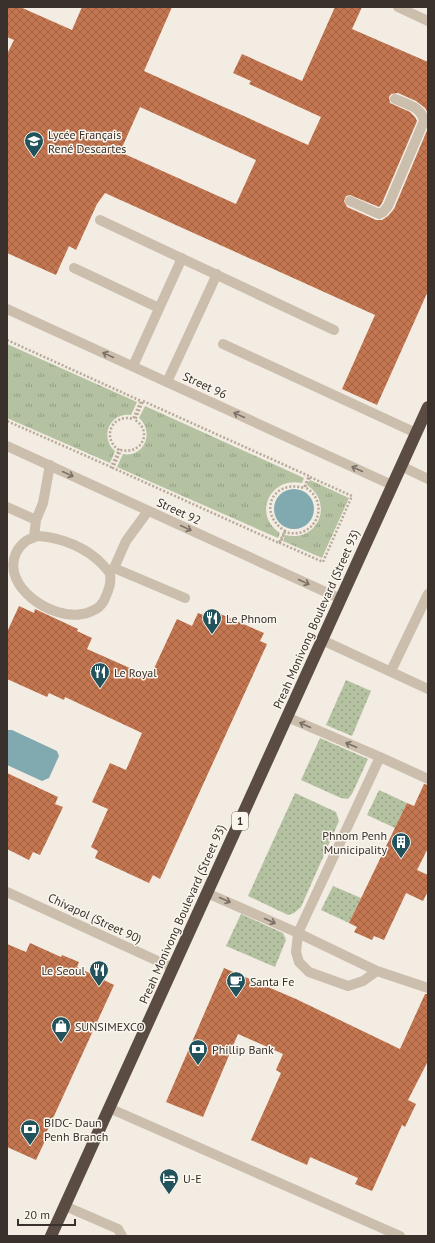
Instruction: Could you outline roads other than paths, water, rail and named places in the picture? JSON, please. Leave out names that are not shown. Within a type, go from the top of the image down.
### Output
[{"type":"highway","name":"Preah Monivong Boulevard (Street 93)","points":[[51,1236],[428,407]]},
{"type":"street","points":[[398,7],[428,21]]},
{"type":"street","points":[[350,201],[379,214],[388,206],[424,121],[423,115],[419,110],[395,100]]},
{"type":"street","points":[[100,220],[334,330]]},
{"type":"street","points":[[133,366],[182,258]]},
{"type":"street","points":[[74,268],[159,308]]},
{"type":"street","points":[[168,382],[217,274]]},
{"type":"street","name":"Street 96","points":[[7,309],[392,486]]},
{"type":"street","points":[[223,344],[416,432]]},
{"type":"street","name":"Street 92","points":[[7,446],[341,599]]},
{"type":"street","points":[[34,537],[36,520],[43,503],[50,465]]},
{"type":"street","points":[[401,466],[428,479]]},
{"type":"street","points":[[7,507],[36,520]]},
{"type":"street","points":[[148,511],[126,541],[112,570],[106,597],[103,603],[96,610],[82,614],[66,614],[48,608],[33,599],[20,587],[13,571],[14,559],[18,549],[25,541],[37,536],[47,536],[74,545],[99,560],[112,570],[185,598]]},
{"type":"street","points":[[391,671],[428,594]]},
{"type":"street","points":[[322,640],[428,689]]},
{"type":"street","points":[[287,717],[428,779]]},
{"type":"street","points":[[377,971],[362,981],[348,986],[309,972],[299,962],[296,952],[298,933],[380,757]]},
{"type":"street","name":"Chivapol (Street 90)","points":[[7,892],[173,968]]},
{"type":"street","points":[[207,893],[298,933],[377,971],[428,988]]},
{"type":"street","points":[[109,1108],[400,1236]]},
{"type":"street","points":[[65,1206],[118,1229],[122,1236]]},
{"type":"water","points":[[298,489],[305,492],[311,498],[314,509],[313,517],[305,526],[298,529],[290,529],[283,526],[275,517],[274,505],[277,498],[286,490]]},
{"type":"water","points":[[7,730],[12,730],[57,751],[59,756],[49,778],[42,781],[7,765]]},
{"type":"place","name":"Lycée Français René Descartes","points":[[34,158]]},
{"type":"place","name":"Le Phnom","points":[[212,635]]},
{"type":"place","name":"Le Royal","points":[[100,689]]},
{"type":"place","name":"Phnom Penh Municipality","points":[[401,859]]},
{"type":"place","name":"Le Seoul","points":[[99,987]]},
{"type":"place","name":"Santa Fe","points":[[236,998]]},
{"type":"place","name":"SUNSIMEXCO","points":[[61,1043]]},
{"type":"place","name":"Phillip Bank","points":[[198,1066]]},
{"type":"place","name":"BIDC- Daun Penh Branch","points":[[30,1146]]},
{"type":"place","name":"U-E","points":[[169,1195]]}]
